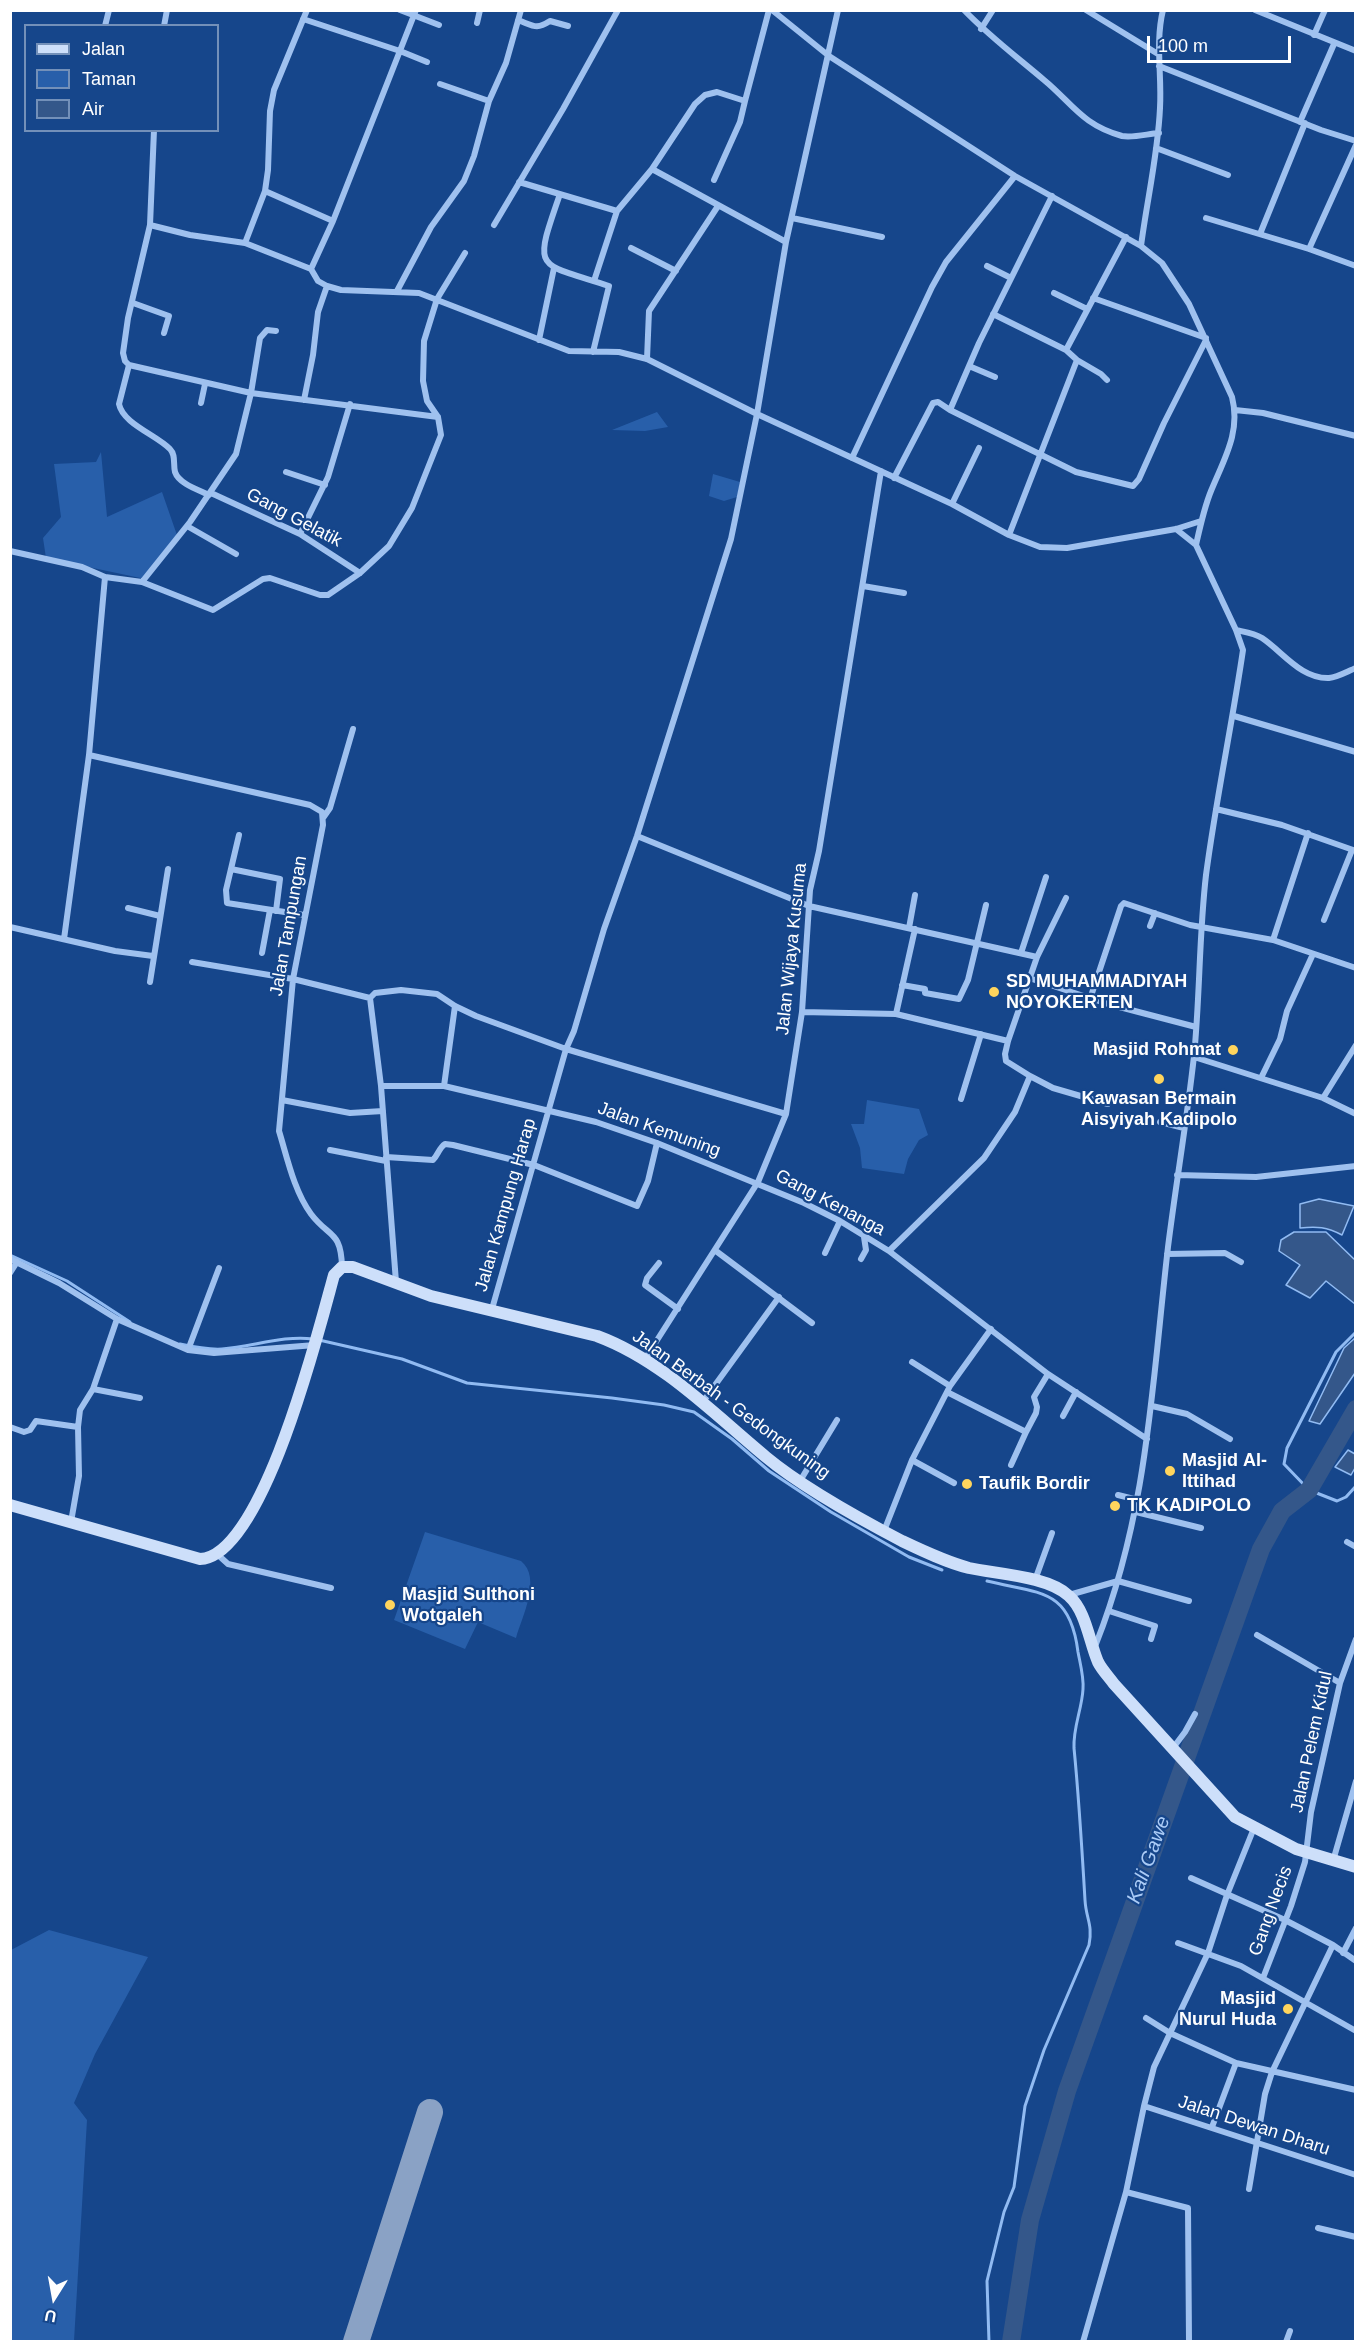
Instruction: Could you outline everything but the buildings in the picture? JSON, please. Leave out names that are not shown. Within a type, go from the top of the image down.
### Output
[{"type":"main road","name":"Jalan Berbah - Gedongkuning","points":[[342,1267],[359,1269],[431,1296],[600,1336],[644,1359],[702,1403],[768,1459],[800,1481],[884,1531],[928,1553],[967,1567],[1035,1581],[1052,1586],[1069,1595]]},
{"type":"main road","points":[[10,1505],[200,1559],[207,1559],[217,1554],[227,1545],[251,1513],[268,1482],[316,1340],[334,1275],[342,1267]]},
{"type":"main road","points":[[1069,1595],[1078,1607],[1099,1664],[1114,1684],[1234,1817],[1307,1854],[1356,1867]]},
{"type":"street","points":[[245,243],[265,191],[270,111],[274,90],[308,10]]},
{"type":"street","points":[[400,10],[415,13],[439,25]]},
{"type":"street","points":[[477,23],[480,10]]},
{"type":"street","points":[[397,291],[431,227],[464,181],[474,156],[489,101],[506,63],[521,10]]},
{"type":"street","points":[[494,225],[563,109],[618,10]]},
{"type":"street","points":[[714,180],[740,122],[771,10],[829,56],[1015,176],[1141,246],[1162,263],[1190,304],[1232,397],[1235,410],[1231,446],[1211,492],[1196,545]]},
{"type":"street","name":"Jalan Kampung Harap","points":[[492,1309],[566,1049],[574,1031],[604,929],[638,836],[731,539],[757,414],[786,242],[838,10]]},
{"type":"street","points":[[964,10],[981,29],[1047,82],[1071,107],[1090,122],[1123,136],[1159,133]]},
{"type":"street","points":[[981,29],[993,10]]},
{"type":"street","points":[[1086,10],[1158,54]]},
{"type":"street","points":[[1141,246],[1159,133],[1158,54],[1159,24],[1163,10]]},
{"type":"street","points":[[1255,10],[1356,51]]},
{"type":"street","points":[[1314,35],[1325,10]]},
{"type":"street","points":[[310,269],[333,221],[415,13]]},
{"type":"street","points":[[303,19],[427,62]]},
{"type":"street","points":[[518,20],[538,27],[543,27],[550,21],[568,26]]},
{"type":"street","points":[[1260,234],[1334,44]]},
{"type":"street","points":[[1159,66],[1303,123],[1356,141]]},
{"type":"street","points":[[440,84],[489,101]]},
{"type":"street","points":[[594,281],[617,211],[652,169],[695,104],[705,95],[717,92],[745,101]]},
{"type":"street","points":[[154,132],[150,225],[128,318],[123,352],[125,361],[129,365],[251,393],[438,417]]},
{"type":"street","points":[[1309,249],[1356,145]]},
{"type":"street","points":[[1155,148],[1228,175]]},
{"type":"street","points":[[652,169],[786,242]]},
{"type":"street","points":[[852,458],[942,270],[1015,176]]},
{"type":"street","points":[[519,182],[617,211]]},
{"type":"street","points":[[265,191],[333,221]]},
{"type":"street","points":[[560,194],[543,250],[545,260],[554,268],[609,286],[592,352]]},
{"type":"street","points":[[950,410],[993,314],[1052,196]]},
{"type":"street","points":[[647,358],[649,311],[718,206]]},
{"type":"street","points":[[792,218],[882,237]]},
{"type":"street","points":[[1206,218],[1309,249],[1356,266]]},
{"type":"street","points":[[150,225],[190,235],[245,243],[310,269],[318,280],[327,286],[341,290],[419,293],[569,351],[619,352],[647,358],[757,414],[952,504],[1008,535],[1040,547],[1053,549],[1176,529],[1201,521]]},
{"type":"street","points":[[1066,350],[1126,237]]},
{"type":"street","points":[[631,248],[676,271]]},
{"type":"street","points":[[10,551],[82,567],[105,577],[142,582],[213,610],[263,579],[270,578],[320,595],[328,595],[336,590],[360,573],[389,546],[412,508],[441,435],[438,417],[427,401],[422,371],[424,341],[437,299],[465,254]]},
{"type":"street","points":[[987,266],[1011,278]]},
{"type":"street","points":[[539,340],[554,268]]},
{"type":"street","points":[[304,400],[313,355],[318,312],[327,286]]},
{"type":"street","points":[[1054,294],[1087,309]]},
{"type":"street","points":[[1093,298],[1206,339]]},
{"type":"street","points":[[133,303],[168,316],[164,333]]},
{"type":"street","points":[[993,314],[1066,350],[1107,380]]},
{"type":"street","points":[[142,582],[187,526],[236,454],[251,393],[260,338],[267,330],[276,331]]},
{"type":"street","points":[[894,478],[933,403],[938,402],[1076,472],[1133,486],[1139,479],[1206,339]]},
{"type":"street","points":[[1008,535],[1077,360]]},
{"type":"street","name":"Gang Gelatik","points":[[129,365],[119,404],[120,409],[137,425],[170,449],[174,457],[175,471],[183,481],[300,534],[360,573]]},
{"type":"street","points":[[969,366],[995,377]]},
{"type":"street","points":[[201,403],[205,384]]},
{"type":"street","points":[[300,534],[325,485],[350,404]]},
{"type":"street","points":[[1235,410],[1263,412],[1353,435]]},
{"type":"street","points":[[952,504],[979,448]]},
{"type":"street","name":"Jalan Wijaya Kusuma","points":[[644,1359],[716,1251],[758,1182],[786,1114],[802,1012],[810,890],[819,851],[881,471]]},
{"type":"street","points":[[286,472],[325,485]]},
{"type":"street","points":[[187,526],[236,554]]},
{"type":"street","points":[[1093,1648],[1109,1611],[1138,1500],[1152,1406],[1167,1254],[1194,1057],[1206,879],[1243,650],[1196,545],[1176,529]]},
{"type":"street","points":[[64,939],[89,755],[105,577]]},
{"type":"street","points":[[863,586],[904,593]]},
{"type":"street","points":[[1236,630],[1254,634],[1295,666],[1319,676],[1336,676],[1356,668]]},
{"type":"street","points":[[1234,716],[1356,752]]},
{"type":"street","name":"Jalan Tampungan","points":[[342,1267],[341,1245],[311,1214],[298,1188],[279,1131],[293,979],[304,915],[323,818],[330,808],[353,729]]},
{"type":"street","points":[[89,755],[310,805],[318,809],[323,818]]},
{"type":"street","points":[[1216,809],[1308,833],[1354,851],[1324,921]]},
{"type":"street","points":[[1273,940],[1308,833]]},
{"type":"street","points":[[239,835],[226,890],[227,903],[304,915]]},
{"type":"street","points":[[638,836],[809,906],[1037,957]]},
{"type":"street","points":[[150,982],[168,869]]},
{"type":"street","points":[[231,869],[280,879],[262,953]]},
{"type":"street","points":[[1021,953],[1046,878]]},
{"type":"street","points":[[896,1014],[912,929],[915,895]]},
{"type":"street","points":[[1066,898],[1029,978],[1008,1041],[1006,1061],[1053,1088],[1107,1104]]},
{"type":"street","points":[[1090,999],[1121,906],[1129,904],[1202,927],[1273,940],[1356,968]]},
{"type":"street","points":[[902,986],[925,989],[925,993],[959,999],[968,980],[986,905]]},
{"type":"street","points":[[128,908],[160,916]]},
{"type":"street","points":[[1150,926],[1155,913]]},
{"type":"street","points":[[10,927],[115,951],[153,956]]},
{"type":"street","points":[[1261,1078],[1280,1039],[1287,1011],[1313,954]]},
{"type":"street","points":[[192,962],[293,979],[370,998]]},
{"type":"street","points":[[1029,978],[1090,999],[1196,1027]]},
{"type":"street","points":[[370,998],[383,990],[430,992],[442,996],[455,1006],[566,1049],[786,1114]]},
{"type":"street","points":[[370,998],[381,1086],[397,1283]]},
{"type":"street","points":[[444,1086],[455,1006]]},
{"type":"street","points":[[802,1012],[896,1014],[1008,1041]]},
{"type":"street","points":[[961,1099],[981,1034]]},
{"type":"street","points":[[1323,1098],[1356,1044]]},
{"type":"street","points":[[1194,1057],[1323,1098],[1356,1114]]},
{"type":"street","points":[[889,1251],[984,1158],[1015,1112],[1030,1076]]},
{"type":"street","name":"Jalan Kemuning","points":[[381,1086],[444,1086],[550,1110],[597,1122],[758,1182]]},
{"type":"street","points":[[282,1100],[350,1113],[383,1111]]},
{"type":"street","points":[[1161,1122],[1184,1128]]},
{"type":"street","points":[[330,1150],[386,1159],[433,1160],[438,1155],[441,1146],[445,1144],[534,1165],[637,1206],[648,1181],[649,1167],[657,1143]]},
{"type":"street","points":[[1177,1175],[1256,1177],[1356,1166]]},
{"type":"street","name":"Gang Kenanga","points":[[758,1182],[840,1221],[889,1251],[1048,1374],[1147,1439]]},
{"type":"street","points":[[825,1253],[840,1221]]},
{"type":"street","points":[[861,1259],[866,1250],[864,1236]]},
{"type":"street","points":[[716,1251],[812,1323]]},
{"type":"street","points":[[1167,1254],[1225,1253],[1241,1262]]},
{"type":"street","points":[[10,1273],[14,1260],[59,1283],[117,1319],[214,1353],[316,1340]]},
{"type":"street","points":[[659,1263],[647,1278],[645,1285],[678,1309]]},
{"type":"street","points":[[190,1346],[219,1268]]},
{"type":"street","points":[[702,1403],[779,1297]]},
{"type":"street","points":[[71,1523],[79,1476],[78,1427],[81,1406],[93,1389],[117,1319]]},
{"type":"street","points":[[884,1531],[912,1461],[948,1389],[991,1329]]},
{"type":"street","points":[[912,1362],[948,1389],[1026,1432]]},
{"type":"street","points":[[1011,1465],[1037,1407],[1034,1397],[1048,1374]]},
{"type":"street","points":[[93,1389],[140,1398]]},
{"type":"street","points":[[1062,1416],[1076,1392]]},
{"type":"street","points":[[1152,1406],[1187,1414],[1230,1439]]},
{"type":"street","points":[[800,1481],[837,1420]]},
{"type":"street","points":[[10,1427],[24,1432],[30,1430],[36,1421],[78,1427]]},
{"type":"street","points":[[912,1461],[954,1483]]},
{"type":"street","points":[[1118,1495],[1138,1500]]},
{"type":"street","points":[[1136,1512],[1201,1528]]},
{"type":"street","points":[[1035,1581],[1052,1533]]},
{"type":"street","points":[[1347,1542],[1356,1547]]},
{"type":"street","points":[[217,1554],[228,1564],[331,1588]]},
{"type":"street","points":[[1069,1595],[1118,1581],[1190,1601]]},
{"type":"street","points":[[1109,1611],[1155,1626],[1151,1639]]},
{"type":"street","points":[[1257,1635],[1340,1683]]},
{"type":"street","name":"Jalan Pelem Kidul","points":[[1307,1854],[1311,1812],[1340,1683],[1356,1639]]},
{"type":"street","points":[[1174,1750],[1195,1714]]},
{"type":"street","points":[[1332,1862],[1356,1781]]},
{"type":"street","points":[[1083,2342],[1126,2192],[1154,2067],[1208,1953],[1227,1895],[1254,1828]]},
{"type":"street","name":"Gang Necis","points":[[1263,1978],[1307,1854]]},
{"type":"street","points":[[1191,1878],[1285,1920],[1333,1945],[1356,1961]]},
{"type":"street","points":[[1343,1953],[1356,1928]]},
{"type":"street","points":[[1178,1943],[1234,1963],[1356,2031]]},
{"type":"street","points":[[1249,2188],[1265,2094],[1272,2072],[1333,1945]]},
{"type":"street","points":[[1146,2018],[1236,2063],[1356,2090]]},
{"type":"street","points":[[1212,2127],[1236,2063]]},
{"type":"street","name":"Jalan Dewan Dharu","points":[[1144,2106],[1356,2175]]},
{"type":"street","points":[[1126,2192],[1188,2208],[1189,2342]]},
{"type":"street","points":[[1318,2228],[1356,2237]]},
{"type":"street","points":[[1286,2342],[1290,2331]]},
{"type":"green space","points":[[657,412],[668,427],[645,431],[612,430]]},
{"type":"green space","points":[[101,452],[107,517],[162,492],[178,538],[145,579],[46,558],[43,538],[61,517],[54,464],[96,462]]},
{"type":"green space","points":[[713,474],[740,482],[737,497],[724,501],[709,496]]},
{"type":"green space","points":[[867,1100],[919,1109],[928,1135],[919,1140],[908,1159],[904,1174],[862,1168],[860,1148],[851,1124],[864,1124]]},
{"type":"green space","points":[[425,1532],[521,1561],[527,1568],[530,1587],[526,1609],[516,1638],[478,1622],[465,1649],[394,1620]]},
{"type":"green space","points":[[49,1930],[148,1957],[95,2054],[74,2103],[87,2120],[74,2341],[11,2341],[11,1950]]},
{"type":"water","points":[[1319,1199],[1354,1206],[1342,1235],[1322,1228],[1300,1228],[1300,1204]]},
{"type":"water","points":[[1294,1232],[1326,1232],[1355,1260],[1355,1304],[1326,1281],[1310,1298],[1286,1285],[1300,1265],[1279,1251],[1281,1240]]},
{"type":"water","points":[[1355,1338],[1355,1373],[1320,1424],[1309,1421],[1344,1348]]},
{"type":"water","points":[[1348,1450],[1355,1454],[1355,1468],[1351,1475],[1335,1467]]},
{"type":"waterway","points":[[10,1255],[67,1281],[130,1322]]},
{"type":"waterway","points":[[1356,1332],[1336,1352],[1287,1448],[1284,1464],[1309,1490],[1337,1501],[1346,1497],[1356,1486]]},
{"type":"waterway","points":[[180,1344],[206,1349],[222,1349],[279,1340],[313,1339]]},
{"type":"waterway","points":[[319,1340],[402,1359],[467,1383],[612,1398],[664,1405],[694,1412],[732,1439],[769,1471],[831,1512],[909,1557],[942,1570]]},
{"type":"waterway","name":"Kali Gawe","points":[[1011,2342],[1030,2220],[1067,2091],[1261,1549],[1282,1511],[1309,1490],[1356,1409]]},
{"type":"waterway","points":[[987,1581],[1037,1592],[1049,1597],[1060,1605],[1068,1616],[1074,1631],[1083,1680],[1074,1748],[1085,1900],[1090,1932],[1089,1945],[1044,2050],[1025,2106],[1014,2187],[1004,2212],[987,2281],[989,2342]]},
{"type":"taxiway","points":[[356,2342],[430,2112]]},
{"type":"place","name":"SD MUHAMMADIYAH NOYOKERTEN","points":[[994,992]]},
{"type":"place","name":"Masjid Rohmat","points":[[1233,1050]]},
{"type":"place","name":"Kawasan Bermain Aisyiyah Kadipolo","points":[[1159,1079]]},
{"type":"place","name":"Masjid Al- Ittihad","points":[[1170,1471]]},
{"type":"place","name":"Taufik Bordir","points":[[967,1484]]},
{"type":"place","name":"TK KADIPOLO","points":[[1115,1506]]},
{"type":"place","name":"Masjid Sulthoni Wotgaleh","points":[[390,1605]]},
{"type":"place","name":"Masjid Nurul Huda","points":[[1288,2009]]}]
